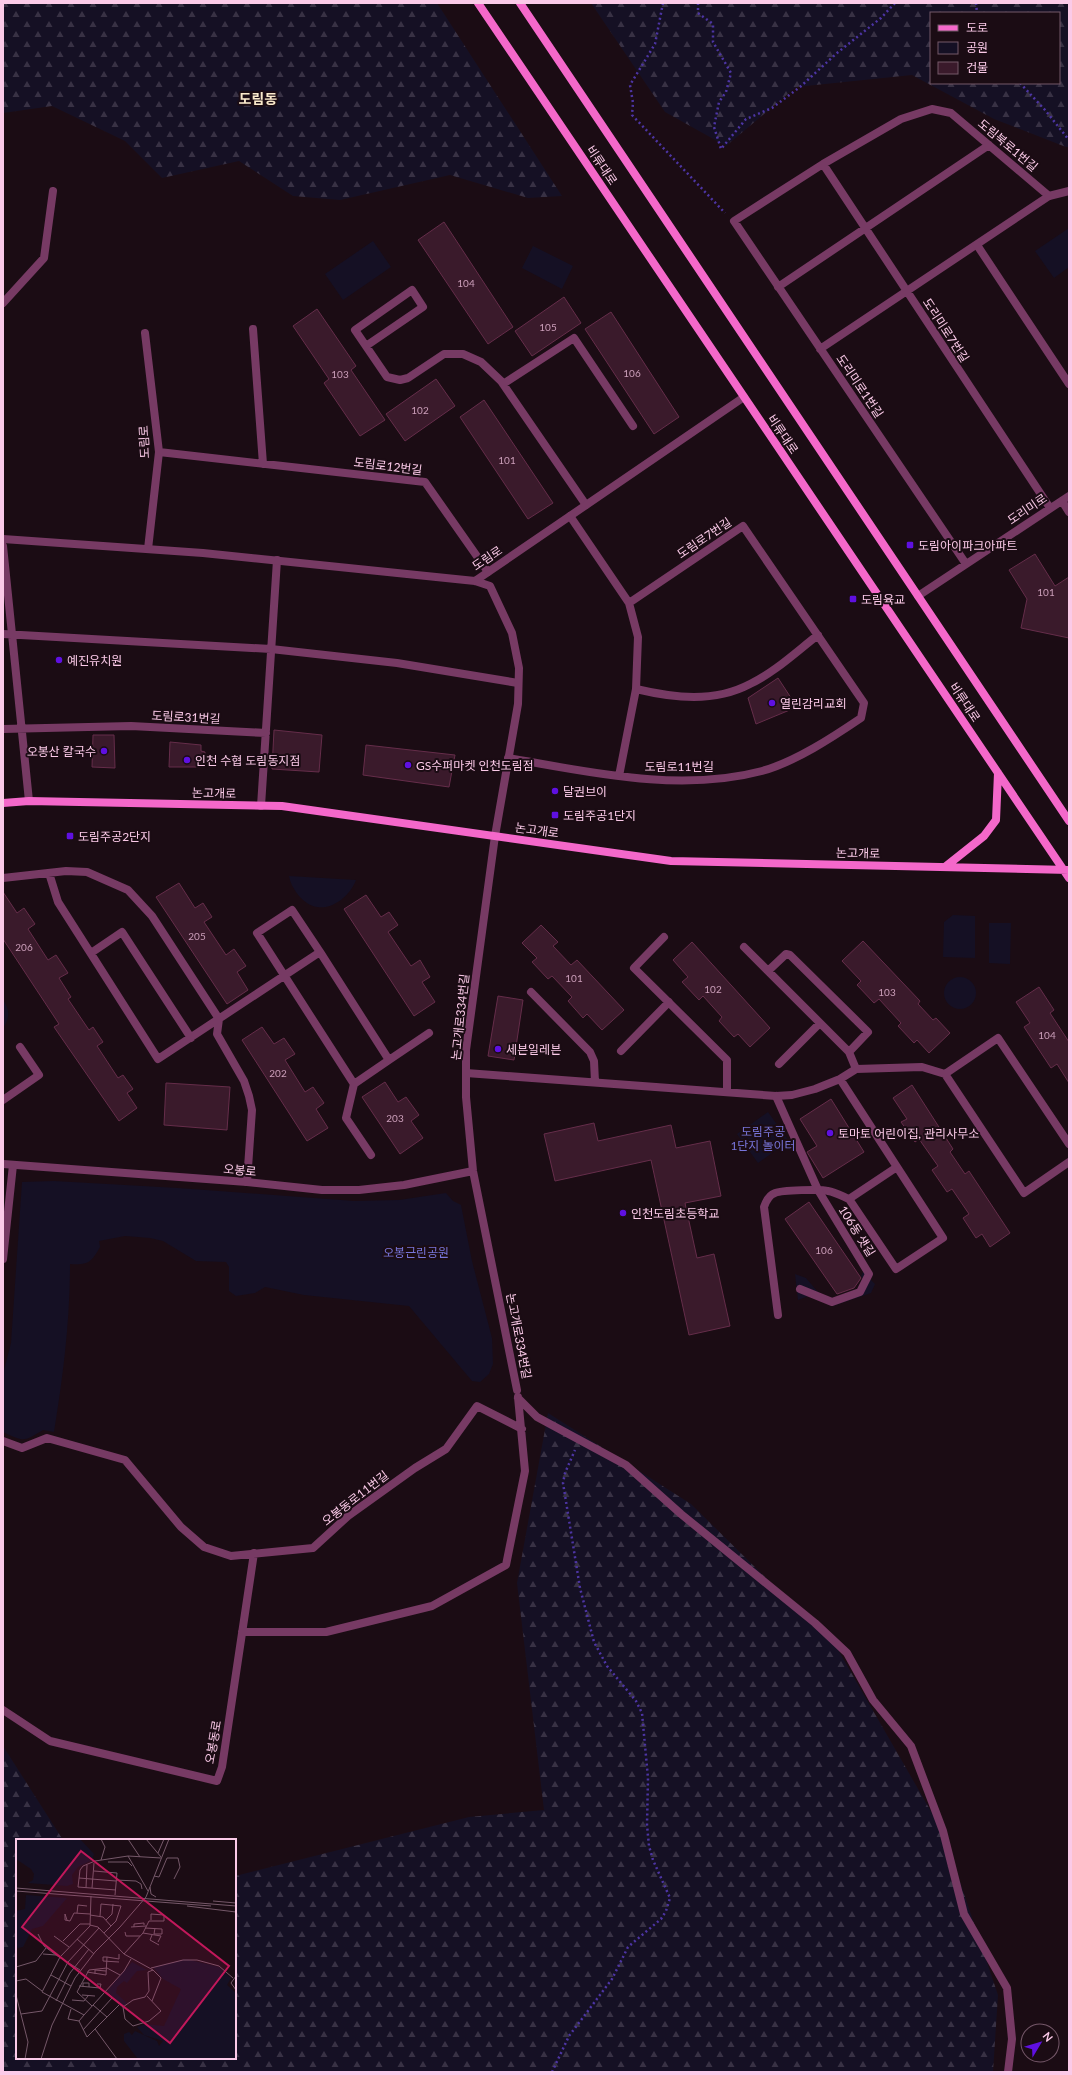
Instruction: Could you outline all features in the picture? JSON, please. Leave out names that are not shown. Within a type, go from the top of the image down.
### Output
[{"type":"main road","name":"비류대로","points":[[478,3],[998,773],[1066,870],[1069,878]]},
{"type":"main road","name":"비류대로","points":[[520,3],[1069,821]]},
{"type":"main road","points":[[945,867],[984,836],[996,820],[998,773]]},
{"type":"main road","name":"논고개로","points":[[3,803],[29,800],[282,806],[671,861],[1066,870]]},
{"type":"street","name":"도림북로1번길","points":[[823,164],[901,119],[932,109],[951,112],[1049,196]]},
{"type":"street","points":[[778,287],[989,145]]},
{"type":"street","points":[[734,221],[823,164]]},
{"type":"street","name":"도리미로7번길","points":[[823,164],[1050,508]]},
{"type":"street","points":[[3,303],[44,258],[53,191]]},
{"type":"street","points":[[820,349],[1049,196],[1069,191]]},
{"type":"street","name":"도리미로1번길","points":[[734,221],[966,564]]},
{"type":"street","points":[[977,245],[1069,384]]},
{"type":"street","points":[[366,346],[423,307],[412,290],[355,330],[386,377],[400,380],[408,378],[444,354],[463,354],[480,362],[520,403],[586,505]]},
{"type":"street","points":[[252,329],[263,464]]},
{"type":"street","name":"도림로","points":[[145,333],[158,452],[148,549]]},
{"type":"street","points":[[503,384],[574,338],[633,426]]},
{"type":"street","name":"도림로","points":[[3,539],[277,560],[475,581],[744,397]]},
{"type":"street","name":"도림로12번길","points":[[158,452],[425,482],[488,572]]},
{"type":"street","name":"도리미로","points":[[918,596],[1069,496]]},
{"type":"street","points":[[1062,500],[1069,512]]},
{"type":"street","points":[[570,516],[629,603],[638,637],[636,689],[619,776]]},
{"type":"street","name":"도림로7번길","points":[[629,603],[743,526],[864,703],[861,718]]},
{"type":"street","points":[[3,546],[29,800]]},
{"type":"street","points":[[261,806],[277,560]]},
{"type":"street","points":[[475,581],[490,586],[512,633],[519,668],[518,704],[495,836]]},
{"type":"street","points":[[3,634],[12,633],[271,649],[397,662],[518,683]]},
{"type":"street","points":[[636,689],[681,698],[707,697],[732,692],[750,684],[772,671],[818,635]]},
{"type":"street","name":"도림로11번길","points":[[508,758],[619,776],[701,780],[763,770],[799,754],[833,736],[861,718]]},
{"type":"street","name":"도림로31번길","points":[[3,729],[131,726],[266,733]]},
{"type":"street","name":"논고개로334번길","points":[[242,1632],[326,1632],[432,1606],[506,1565],[525,1471],[522,1429],[517,1390],[473,1171],[466,1097],[466,1050],[495,836]]},
{"type":"street","points":[[3,878],[66,871],[86,872],[128,890],[152,916],[219,1019],[217,1034],[244,1081],[249,1096],[251,1123],[247,1182]]},
{"type":"street","points":[[49,873],[58,902],[158,1059],[320,952]]},
{"type":"street","points":[[354,1084],[257,933],[292,910],[389,1060]]},
{"type":"street","points":[[91,953],[122,932],[191,1038]]},
{"type":"street","points":[[664,937],[634,968],[727,1060],[727,1091]]},
{"type":"street","points":[[744,947],[849,1052],[856,1069]]},
{"type":"street","points":[[768,971],[786,954],[790,955],[868,1032],[849,1052]]},
{"type":"street","points":[[531,992],[590,1052],[594,1061],[595,1082]]},
{"type":"street","points":[[620,1051],[669,1002]]},
{"type":"street","points":[[778,1064],[820,1023]]},
{"type":"street","points":[[372,1155],[346,1118],[354,1084],[429,1033]]},
{"type":"street","points":[[945,1074],[998,1038],[1069,1144]]},
{"type":"street","points":[[3,1100],[39,1075],[20,1047]]},
{"type":"street","points":[[466,1073],[727,1091],[776,1096],[792,1095],[840,1079],[856,1069],[922,1067],[945,1074],[1024,1193],[1069,1162]]},
{"type":"street","points":[[778,1315],[764,1207],[769,1197],[776,1192],[827,1190],[848,1199],[896,1269],[943,1238],[840,1079]]},
{"type":"street","points":[[776,1096],[818,1190]]},
{"type":"street","name":"오봉로","points":[[3,1164],[247,1182],[322,1190],[359,1190],[404,1185],[473,1171]]},
{"type":"street","points":[[3,1259],[12,1165]]},
{"type":"street","points":[[848,1199],[897,1167]]},
{"type":"street","name":"106동 샛길","points":[[800,1289],[832,1302],[860,1292],[869,1274],[818,1190]]},
{"type":"street","points":[[518,1398],[537,1417],[626,1465],[681,1514],[820,1628],[847,1653],[873,1700],[911,1746],[943,1831],[964,1914],[1007,1988],[1012,2038],[1008,2072]]},
{"type":"street","name":"오봉동로11번길","points":[[3,1441],[22,1448],[47,1438],[124,1460],[181,1527],[204,1547],[231,1556],[313,1548],[348,1516],[415,1468],[446,1449],[477,1406],[522,1429]]},
{"type":"street","name":"오봉동로","points":[[3,1710],[50,1741],[217,1781],[222,1767],[254,1553]]},
{"type":"path","points":[[663,3],[655,44],[630,85],[633,103],[632,115],[734,221]]},
{"type":"path","points":[[698,3],[698,13],[713,24],[713,42],[731,73],[726,92],[719,102],[714,127],[722,150],[746,119],[772,108],[800,87],[837,53],[881,18],[895,3]]},
{"type":"path","points":[[1021,84],[1045,110],[1069,140]]},
{"type":"path","points":[[552,2072],[569,2036],[612,1979],[628,1947],[661,1919],[666,1911],[670,1898],[653,1860],[649,1846],[647,1825],[648,1778],[642,1713],[636,1701],[600,1655],[587,1619],[580,1588],[563,1483],[565,1474],[580,1441]]},
{"type":"green space","points":[[3,3],[437,3],[562,196],[528,198],[450,175],[340,200],[293,196],[239,161],[162,178],[125,141],[52,106],[3,113]]},
{"type":"green space","points":[[591,3],[1069,3],[1069,147],[994,119],[912,75],[796,87],[726,146],[665,112]]},
{"type":"green space","points":[[1069,228],[1069,267],[1054,278],[1035,251]]},
{"type":"green space","points":[[373,241],[391,267],[343,300],[325,274]]},
{"type":"green space","points":[[533,246],[573,266],[562,289],[522,268]]},
{"type":"green space","points":[[289,876],[356,880],[350,891],[341,900],[330,906],[317,907],[307,903],[298,895],[292,886]]},
{"type":"green space","points":[[953,915],[975,916],[975,958],[943,957],[944,922]]},
{"type":"green space","points":[[989,923],[1011,923],[1010,964],[989,963]]},
{"type":"green space","points":[[957,977],[963,977],[972,981],[976,993],[972,1005],[963,1009],[957,1009],[948,1005],[944,996],[944,990],[948,981]]},
{"type":"green space","points":[[3,1000],[8,1010],[8,1018],[3,1028]]},
{"type":"green space","name":"도림주공 1단지 놀이터","points":[[768,1112],[789,1141],[758,1163],[737,1134]]},
{"type":"green space","name":"오봉근린공원","points":[[54,1181],[178,1188],[354,1201],[399,1200],[446,1193],[453,1201],[461,1205],[472,1261],[492,1338],[493,1364],[489,1374],[480,1382],[472,1381],[409,1306],[304,1295],[265,1287],[255,1293],[236,1296],[229,1291],[229,1267],[226,1262],[196,1261],[163,1241],[150,1238],[125,1236],[99,1241],[100,1247],[91,1260],[81,1264],[70,1264],[69,1307],[65,1349],[54,1432],[43,1430],[27,1439],[20,1439],[3,1432],[3,1374],[11,1343],[22,1182]]},
{"type":"green space","points":[[863,1272],[875,1284],[871,1293],[833,1306],[811,1295],[798,1300],[795,1274],[806,1278],[817,1291],[831,1300],[860,1289],[864,1280],[861,1276]]},
{"type":"green space","points":[[548,1413],[691,1504],[837,1648],[944,1834],[998,1995],[993,2072],[3,2072],[3,1746],[62,1839],[16,1839],[16,2059],[236,2059],[236,1876],[469,1817],[544,1810],[517,1583]]},
{"type":"building","points":[[444,222],[513,327],[488,344],[418,240]]},
{"type":"building","points":[[564,297],[581,323],[532,356],[515,331]]},
{"type":"building","points":[[317,309],[356,366],[351,370],[385,420],[360,436],[324,383],[329,379],[293,326]]},
{"type":"building","points":[[611,312],[679,417],[654,434],[585,329]]},
{"type":"building","points":[[436,379],[455,406],[405,441],[386,414]]},
{"type":"building","points":[[484,400],[553,503],[528,519],[460,417]]},
{"type":"building","points":[[1035,554],[1055,586],[1069,577],[1069,638],[1021,628],[1027,599],[1009,570]]},
{"type":"building","name":"열린감리교회","points":[[778,678],[797,707],[756,724],[748,698]]},
{"type":"building","points":[[274,730],[322,735],[319,772],[272,769]]},
{"type":"building","name":"오봉산 칼국수","points":[[93,735],[114,735],[115,768],[92,767]]},
{"type":"building","name":"인천 수협 도림동지점","points":[[170,742],[201,745],[201,751],[205,752],[204,767],[169,767]]},
{"type":"building","name":"GS수퍼마켓 인천도림점","points":[[366,745],[455,755],[449,787],[363,775]]},
{"type":"building","points":[[179,883],[195,908],[203,903],[212,917],[204,922],[226,955],[234,949],[246,966],[237,972],[248,990],[227,1004],[156,897]]},
{"type":"building","points":[[3,892],[17,913],[24,908],[35,924],[28,929],[48,960],[56,955],[68,973],[59,978],[71,997],[68,999],[89,1030],[93,1027],[103,1042],[97,1046],[118,1078],[123,1075],[133,1089],[127,1093],[137,1108],[119,1121],[54,1027],[59,1024],[3,939]]},
{"type":"building","points":[[366,895],[381,917],[389,912],[398,925],[388,932],[411,966],[420,960],[430,977],[422,982],[435,1002],[414,1016],[344,909]]},
{"type":"building","points":[[541,925],[558,942],[553,946],[571,965],[577,960],[624,1010],[602,1030],[587,1014],[583,1018],[568,1001],[572,997],[552,976],[548,979],[532,962],[537,958],[522,943]]},
{"type":"building","points":[[863,941],[920,1001],[918,1004],[933,1020],[936,1018],[950,1033],[929,1053],[917,1040],[914,1043],[898,1026],[901,1023],[879,999],[874,1003],[857,985],[861,981],[842,961]]},
{"type":"building","points":[[692,942],[770,1028],[750,1047],[738,1034],[734,1037],[719,1021],[722,1017],[703,996],[699,1000],[682,982],[688,977],[673,960]]},
{"type":"building","points":[[1039,987],[1054,1010],[1050,1013],[1069,1042],[1069,1083],[1057,1064],[1051,1068],[1024,1027],[1030,1023],[1016,1002]]},
{"type":"building","points":[[498,996],[523,1000],[514,1060],[488,1056]]},
{"type":"building","points":[[262,1027],[274,1044],[284,1038],[295,1054],[285,1060],[305,1092],[313,1087],[324,1103],[316,1109],[328,1128],[307,1141],[242,1040]]},
{"type":"building","points":[[385,1082],[398,1102],[406,1097],[419,1115],[411,1121],[423,1138],[400,1154],[362,1097]]},
{"type":"building","points":[[166,1083],[230,1087],[227,1130],[164,1125]]},
{"type":"building","points":[[912,1085],[953,1149],[950,1152],[965,1174],[969,1171],[1010,1233],[990,1247],[982,1234],[976,1238],[963,1218],[969,1214],[952,1189],[947,1192],[932,1170],[938,1166],[919,1139],[915,1142],[901,1122],[907,1119],[893,1098]]},
{"type":"building","name":"토마토 어린이집, 관리사무소","points":[[831,1099],[864,1152],[823,1178],[807,1152],[817,1146],[800,1119]]},
{"type":"building","points":[[594,1123],[598,1141],[671,1125],[676,1148],[710,1141],[721,1196],[685,1203],[697,1258],[714,1254],[730,1326],[689,1335],[651,1160],[555,1181],[544,1134]]},
{"type":"building","points":[[809,1202],[861,1278],[854,1288],[837,1294],[785,1219]]},
{"type":"place","name":"도림아이파크아파트","points":[[910,545]]},
{"type":"place","name":"도림육교","points":[[853,599]]},
{"type":"place","name":"예진유치원","points":[[59,660]]},
{"type":"place","name":"열린감리교회","points":[[772,703]]},
{"type":"place","name":"오봉산 칼국수","points":[[104,751]]},
{"type":"place","name":"인천 수협 도림동지점","points":[[187,760]]},
{"type":"place","name":"GS수퍼마켓 인천도림점","points":[[408,765]]},
{"type":"place","name":"달권브이","points":[[555,791]]},
{"type":"place","name":"도림주공1단지","points":[[555,815]]},
{"type":"place","name":"도림주공2단지","points":[[70,836]]},
{"type":"place","name":"세븐일레븐","points":[[498,1049]]},
{"type":"place","name":"토마토 어린이집, 관리사무소","points":[[830,1133]]},
{"type":"place","name":"인천도림초등학교","points":[[623,1213]]},
{"type":"district","name":"도림동","points":[[258,98]]}]
